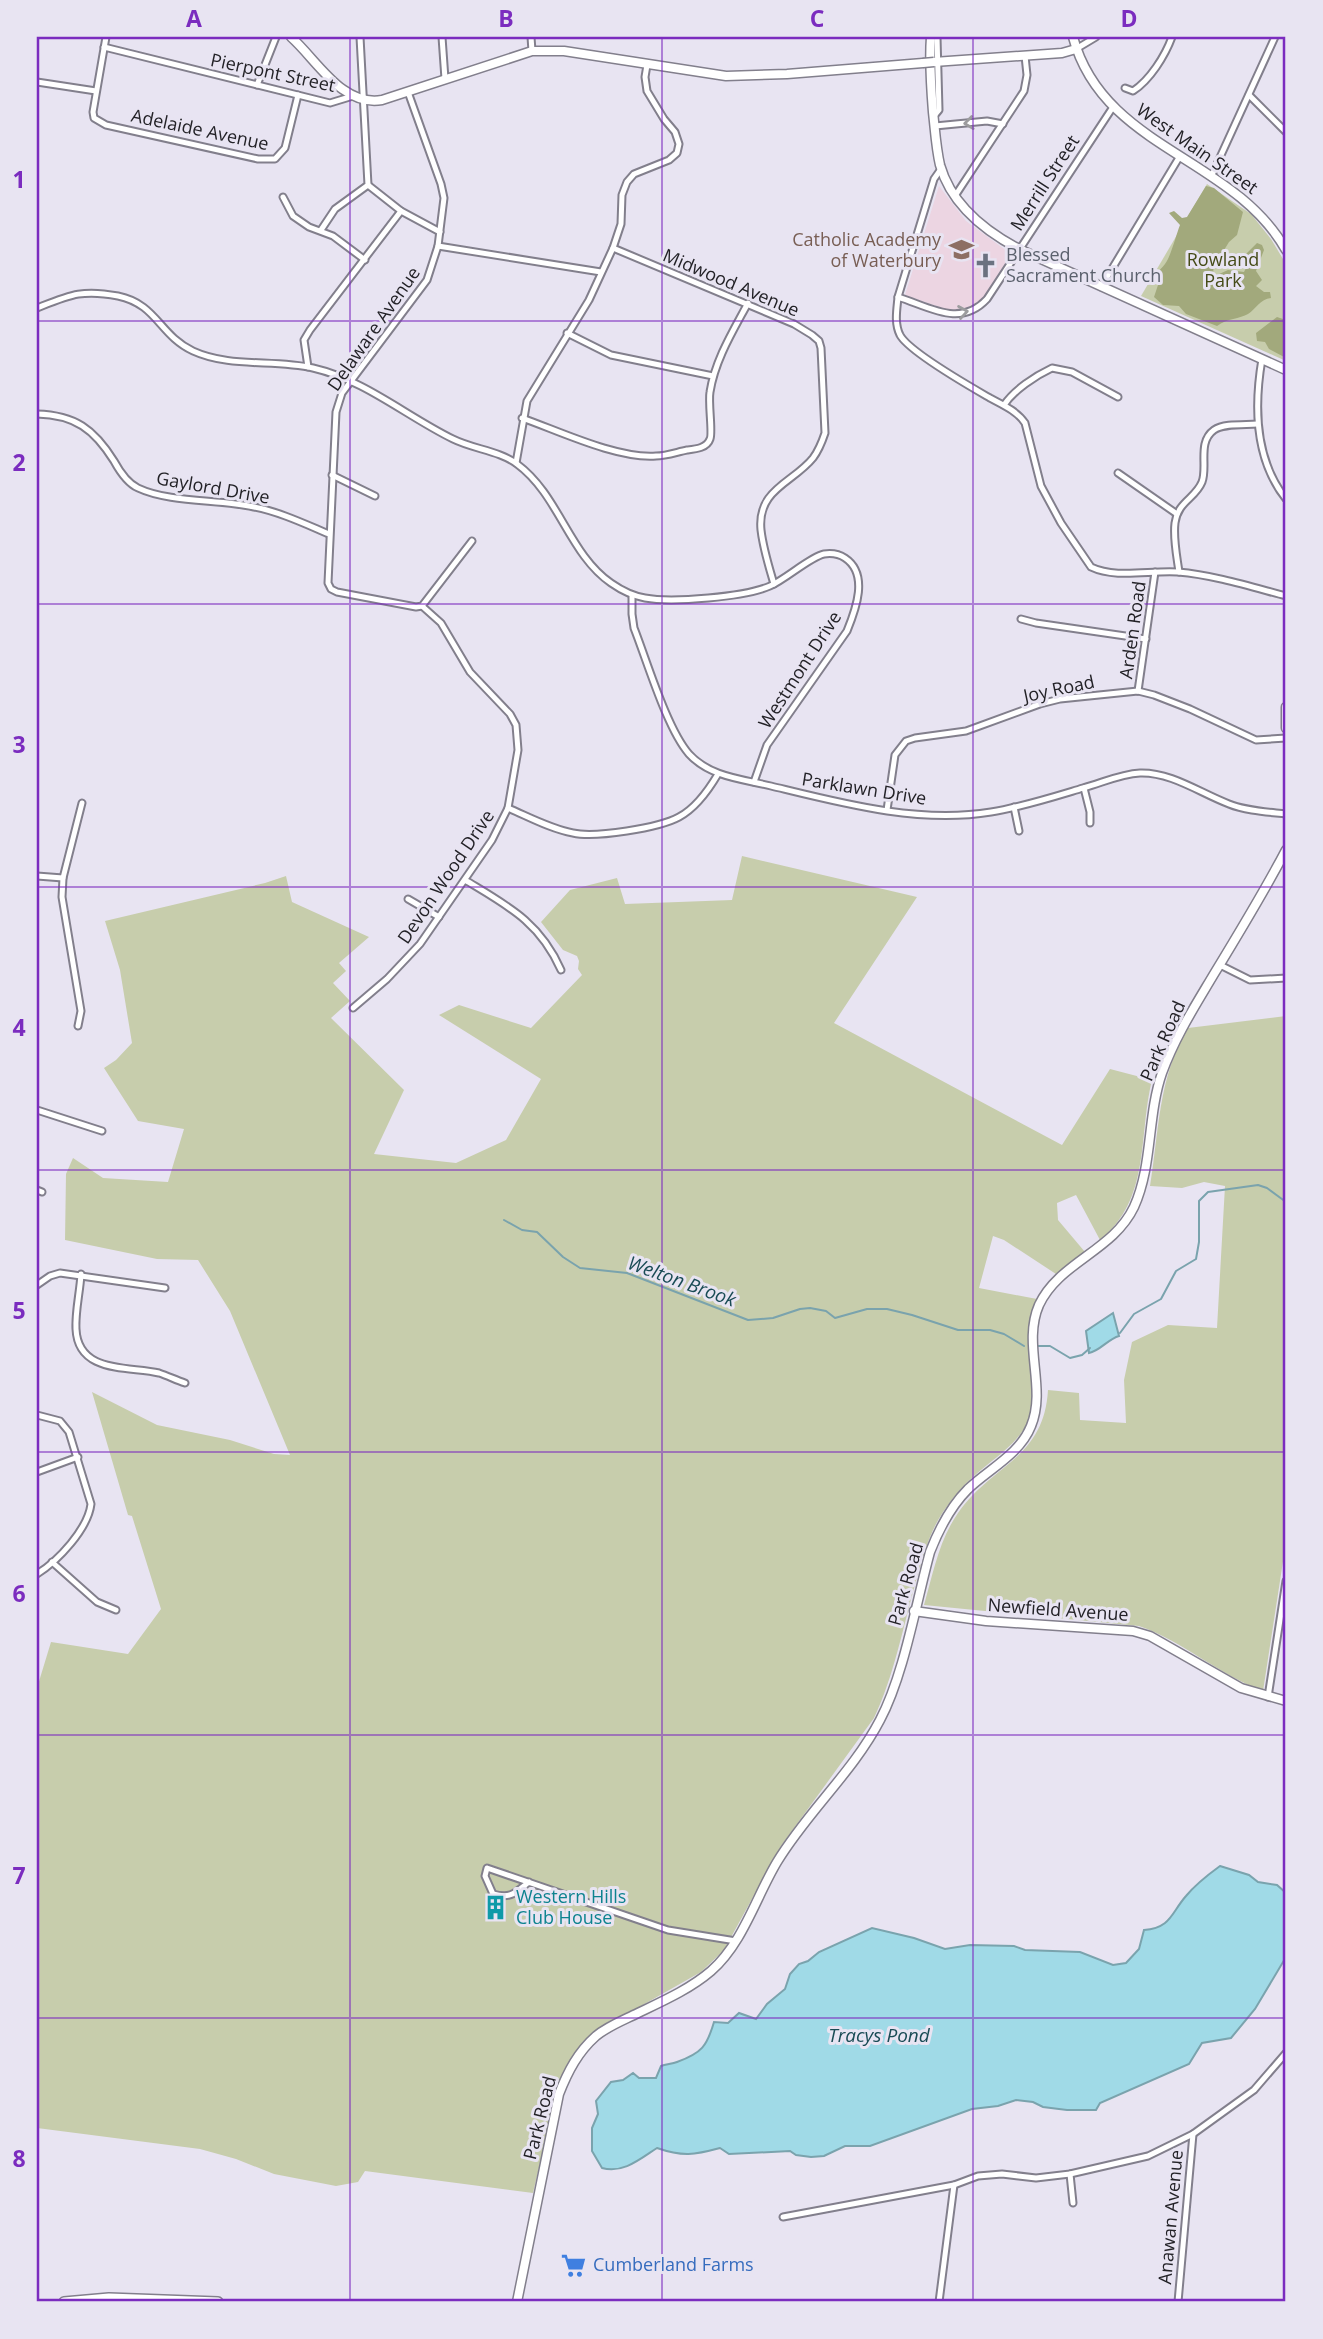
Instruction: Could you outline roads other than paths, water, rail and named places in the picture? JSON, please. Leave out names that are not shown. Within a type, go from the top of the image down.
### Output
[{"type":"main road","points":[[292,37],[337,84],[353,96],[380,100],[532,51],[554,50],[726,76],[1025,56],[1076,49]]},
{"type":"main road","points":[[931,37],[934,116],[942,169],[955,197],[987,229],[1019,249],[1286,370]]},
{"type":"main road","name":"West Main Street","points":[[1073,37],[1092,82],[1112,107],[1131,124],[1256,209],[1274,229],[1286,249]]},
{"type":"main road","points":[[1286,707],[1286,728]]},
{"type":"main road","name":"Park Road","points":[[517,2302],[559,2094],[575,2060],[598,2034],[688,1987],[711,1971],[736,1941],[778,1860],[867,1742],[881,1719],[895,1685],[930,1552],[947,1516],[969,1488],[1020,1445],[1032,1426],[1036,1407],[1032,1339],[1040,1304],[1060,1276],[1116,1234],[1135,1205],[1146,1168],[1154,1102],[1163,1070],[1186,1022],[1286,850]]},
{"type":"main road","name":"Newfield Avenue","points":[[914,1611],[986,1621],[1132,1630],[1150,1636],[1241,1688],[1286,1701]]},
{"type":"main road","points":[[64,2302],[108,2298],[218,2302]]},
{"type":"street","points":[[37,82],[96,91],[106,37]]},
{"type":"street","points":[[257,85],[276,37]]},
{"type":"street","points":[[360,37],[368,185],[401,211],[440,232]]},
{"type":"street","points":[[442,37],[445,79]]},
{"type":"street","points":[[531,37],[532,51]]},
{"type":"street","points":[[934,116],[939,110],[935,62],[937,37]]},
{"type":"street","points":[[1076,49],[1096,37]]},
{"type":"street","points":[[1125,88],[1133,91],[1140,85],[1163,56],[1172,37]]},
{"type":"street","points":[[1211,177],[1275,37]]},
{"type":"street","name":"Pierpont Street","points":[[104,47],[330,103],[353,96]]},
{"type":"street","points":[[955,197],[1024,91],[1027,75],[1025,56]]},
{"type":"street","points":[[37,307],[79,292],[138,302],[148,309],[162,327],[192,350],[209,356],[243,361],[309,367],[352,380],[451,438],[516,463],[527,401],[589,300],[613,248],[621,224],[622,195],[627,182],[635,174],[669,160],[677,153],[680,144],[647,91],[647,65]]},
{"type":"street","name":"Adelaide Avenue","points":[[96,91],[94,118],[106,125],[267,160],[275,159],[285,148],[298,95]]},
{"type":"street","name":"Delaware Avenue","points":[[408,92],[441,184],[444,210],[438,246],[427,280],[342,393],[336,412],[328,583],[331,590],[422,606]]},
{"type":"street","points":[[1249,95],[1286,132]]},
{"type":"street","name":"Merrill Street","points":[[898,297],[938,311],[956,314],[968,313],[978,308],[987,299],[1112,107]]},
{"type":"street","points":[[935,126],[988,121],[1003,124]]},
{"type":"street","points":[[1101,287],[1180,156]]},
{"type":"street","points":[[942,169],[934,179],[898,297],[900,335],[909,346],[1019,415],[1025,424],[1041,486],[1061,523],[1091,567],[1112,573],[1179,572],[1286,596]]},
{"type":"street","points":[[321,230],[335,209],[368,185]]},
{"type":"street","points":[[282,197],[293,216],[309,227],[321,230],[365,260]]},
{"type":"street","points":[[309,367],[304,340],[401,211]]},
{"type":"street","points":[[438,246],[601,272]]},
{"type":"street","name":"Midwood Avenue","points":[[613,248],[748,303],[819,341],[825,433],[821,446],[811,460],[774,491],[766,501],[762,513],[760,528],[774,584]]},
{"type":"street","points":[[522,418],[618,452],[638,456],[656,456],[703,447],[712,435],[709,395],[713,376],[748,303]]},
{"type":"street","points":[[567,333],[611,355],[713,376]]},
{"type":"street","points":[[1262,359],[1257,392],[1257,424],[1270,469],[1286,499]]},
{"type":"street","points":[[1003,405],[1052,368],[1072,372],[1118,397]]},
{"type":"street","name":"Gaylord Drive","points":[[37,414],[70,418],[86,427],[99,440],[120,472],[136,488],[160,495],[275,512],[329,534]]},
{"type":"street","points":[[1179,572],[1175,532],[1177,514],[1182,504],[1198,489],[1203,480],[1206,439],[1213,430],[1222,427],[1257,424]]},
{"type":"street","name":"Westmont Drive","points":[[516,463],[543,491],[589,562],[603,578],[632,595],[664,600],[749,592],[774,584],[822,554],[842,556],[852,564],[858,578],[859,594],[848,631],[767,745],[754,782]]},
{"type":"street","points":[[1118,473],[1177,514]]},
{"type":"street","points":[[332,475],[375,496]]},
{"type":"street","points":[[422,606],[472,541]]},
{"type":"street","name":"Arden Road","points":[[1138,691],[1155,572]]},
{"type":"street","name":"Parklawn Drive","points":[[632,595],[634,628],[675,733],[698,763],[718,774],[820,798],[887,810],[973,815],[1014,807],[1120,776],[1154,774],[1232,806],[1286,814]]},
{"type":"street","name":"Devon Wood Drive","points":[[353,1008],[405,962],[492,840],[508,808],[518,750],[516,725],[470,671],[441,623],[422,606]]},
{"type":"street","points":[[1021,619],[1146,639]]},
{"type":"street","name":"Joy Road","points":[[887,810],[895,755],[906,741],[965,731],[1060,699],[1138,691],[1190,709],[1256,740],[1286,738]]},
{"type":"street","points":[[508,808],[570,833],[599,835],[679,817],[701,799],[718,774]]},
{"type":"street","points":[[1084,788],[1090,823]]},
{"type":"street","points":[[78,1026],[80,1011],[62,897],[63,878],[82,803]]},
{"type":"street","points":[[1014,807],[1019,831]]},
{"type":"street","points":[[37,876],[63,878]]},
{"type":"street","points":[[465,880],[518,912],[530,923],[551,948],[561,970]]},
{"type":"street","points":[[408,899],[439,917]]},
{"type":"street","points":[[1220,965],[1250,980],[1286,978]]},
{"type":"street","points":[[37,1110],[102,1131]]},
{"type":"street","points":[[37,1285],[60,1273],[165,1288]]},
{"type":"street","points":[[81,1274],[76,1330],[86,1353],[98,1364],[157,1373],[185,1383]]},
{"type":"street","points":[[37,1415],[60,1421],[69,1432],[91,1504],[90,1516],[84,1527],[52,1562],[37,1574]]},
{"type":"street","points":[[37,1472],[78,1457]]},
{"type":"street","points":[[52,1562],[97,1602],[116,1610]]},
{"type":"street","points":[[1268,1696],[1286,1581]]},
{"type":"street","points":[[528,1882],[514,1894],[504,1897],[493,1894],[485,1876],[487,1868],[528,1882],[668,1930],[736,1941]]},
{"type":"street","points":[[783,2217],[954,2185],[978,2176],[1002,2174],[1036,2178],[1070,2174],[1148,2156],[1193,2134],[1254,2090],[1286,2053]]},
{"type":"street","name":"Anawan Avenue","points":[[1178,2302],[1193,2134]]},
{"type":"street","points":[[1070,2174],[1073,2203]]},
{"type":"street","points":[[939,2302],[954,2185]]},
{"type":"water","points":[[1113,1313],[1119,1336],[1089,1353],[1086,1331]]},
{"type":"water","name":"Tracys Pond","points":[[1220,1866],[1249,1875],[1258,1882],[1277,1885],[1286,1893],[1286,1957],[1255,2009],[1231,2038],[1202,2043],[1189,2064],[1100,2103],[1096,2110],[1043,2107],[1033,2102],[1016,2100],[998,2106],[972,2109],[870,2146],[845,2146],[824,2156],[796,2155],[790,2151],[729,2154],[720,2148],[682,2154],[657,2148],[631,2164],[610,2169],[602,2168],[592,2151],[592,2128],[598,2114],[596,2101],[611,2082],[623,2080],[633,2073],[639,2078],[656,2078],[661,2066],[675,2063],[698,2052],[709,2037],[714,2022],[728,2023],[739,2013],[756,2019],[767,2004],[785,1989],[790,1974],[799,1964],[819,1952],[872,1928],[945,1949],[970,1945],[1014,1946],[1025,1950],[1080,1952],[1113,1965],[1126,1963],[1139,1949],[1144,1930],[1153,1929],[1170,1919],[1190,1892]]},
{"type":"waterway","name":"Welton Brook","points":[[1120,1333],[1134,1314],[1161,1299],[1176,1271],[1196,1259],[1199,1242],[1199,1201],[1208,1192],[1258,1185],[1267,1188],[1286,1202]]},
{"type":"waterway","name":"Welton Brook","points":[[504,1220],[522,1230],[537,1232],[563,1257],[580,1268],[627,1273],[748,1320],[773,1318],[810,1308],[826,1311],[835,1318],[867,1309],[887,1309],[958,1330],[990,1330],[1004,1334],[1024,1346]]},
{"type":"waterway","name":"Welton Brook","points":[[1038,1346],[1050,1346],[1070,1358],[1082,1355],[1090,1348]]},
{"type":"place","name":"Catholic Academy of Waterbury","points":[[961,250]]},
{"type":"place","name":"Blessed Sacrament Church","points":[[986,265]]},
{"type":"place","name":"Western Hills Club House","points":[[496,1907]]},
{"type":"place","name":"Cumberland Farms","points":[[573,2265]]},
{"type":"park label","name":"Rowland Park","points":[[1223,270]]}]
